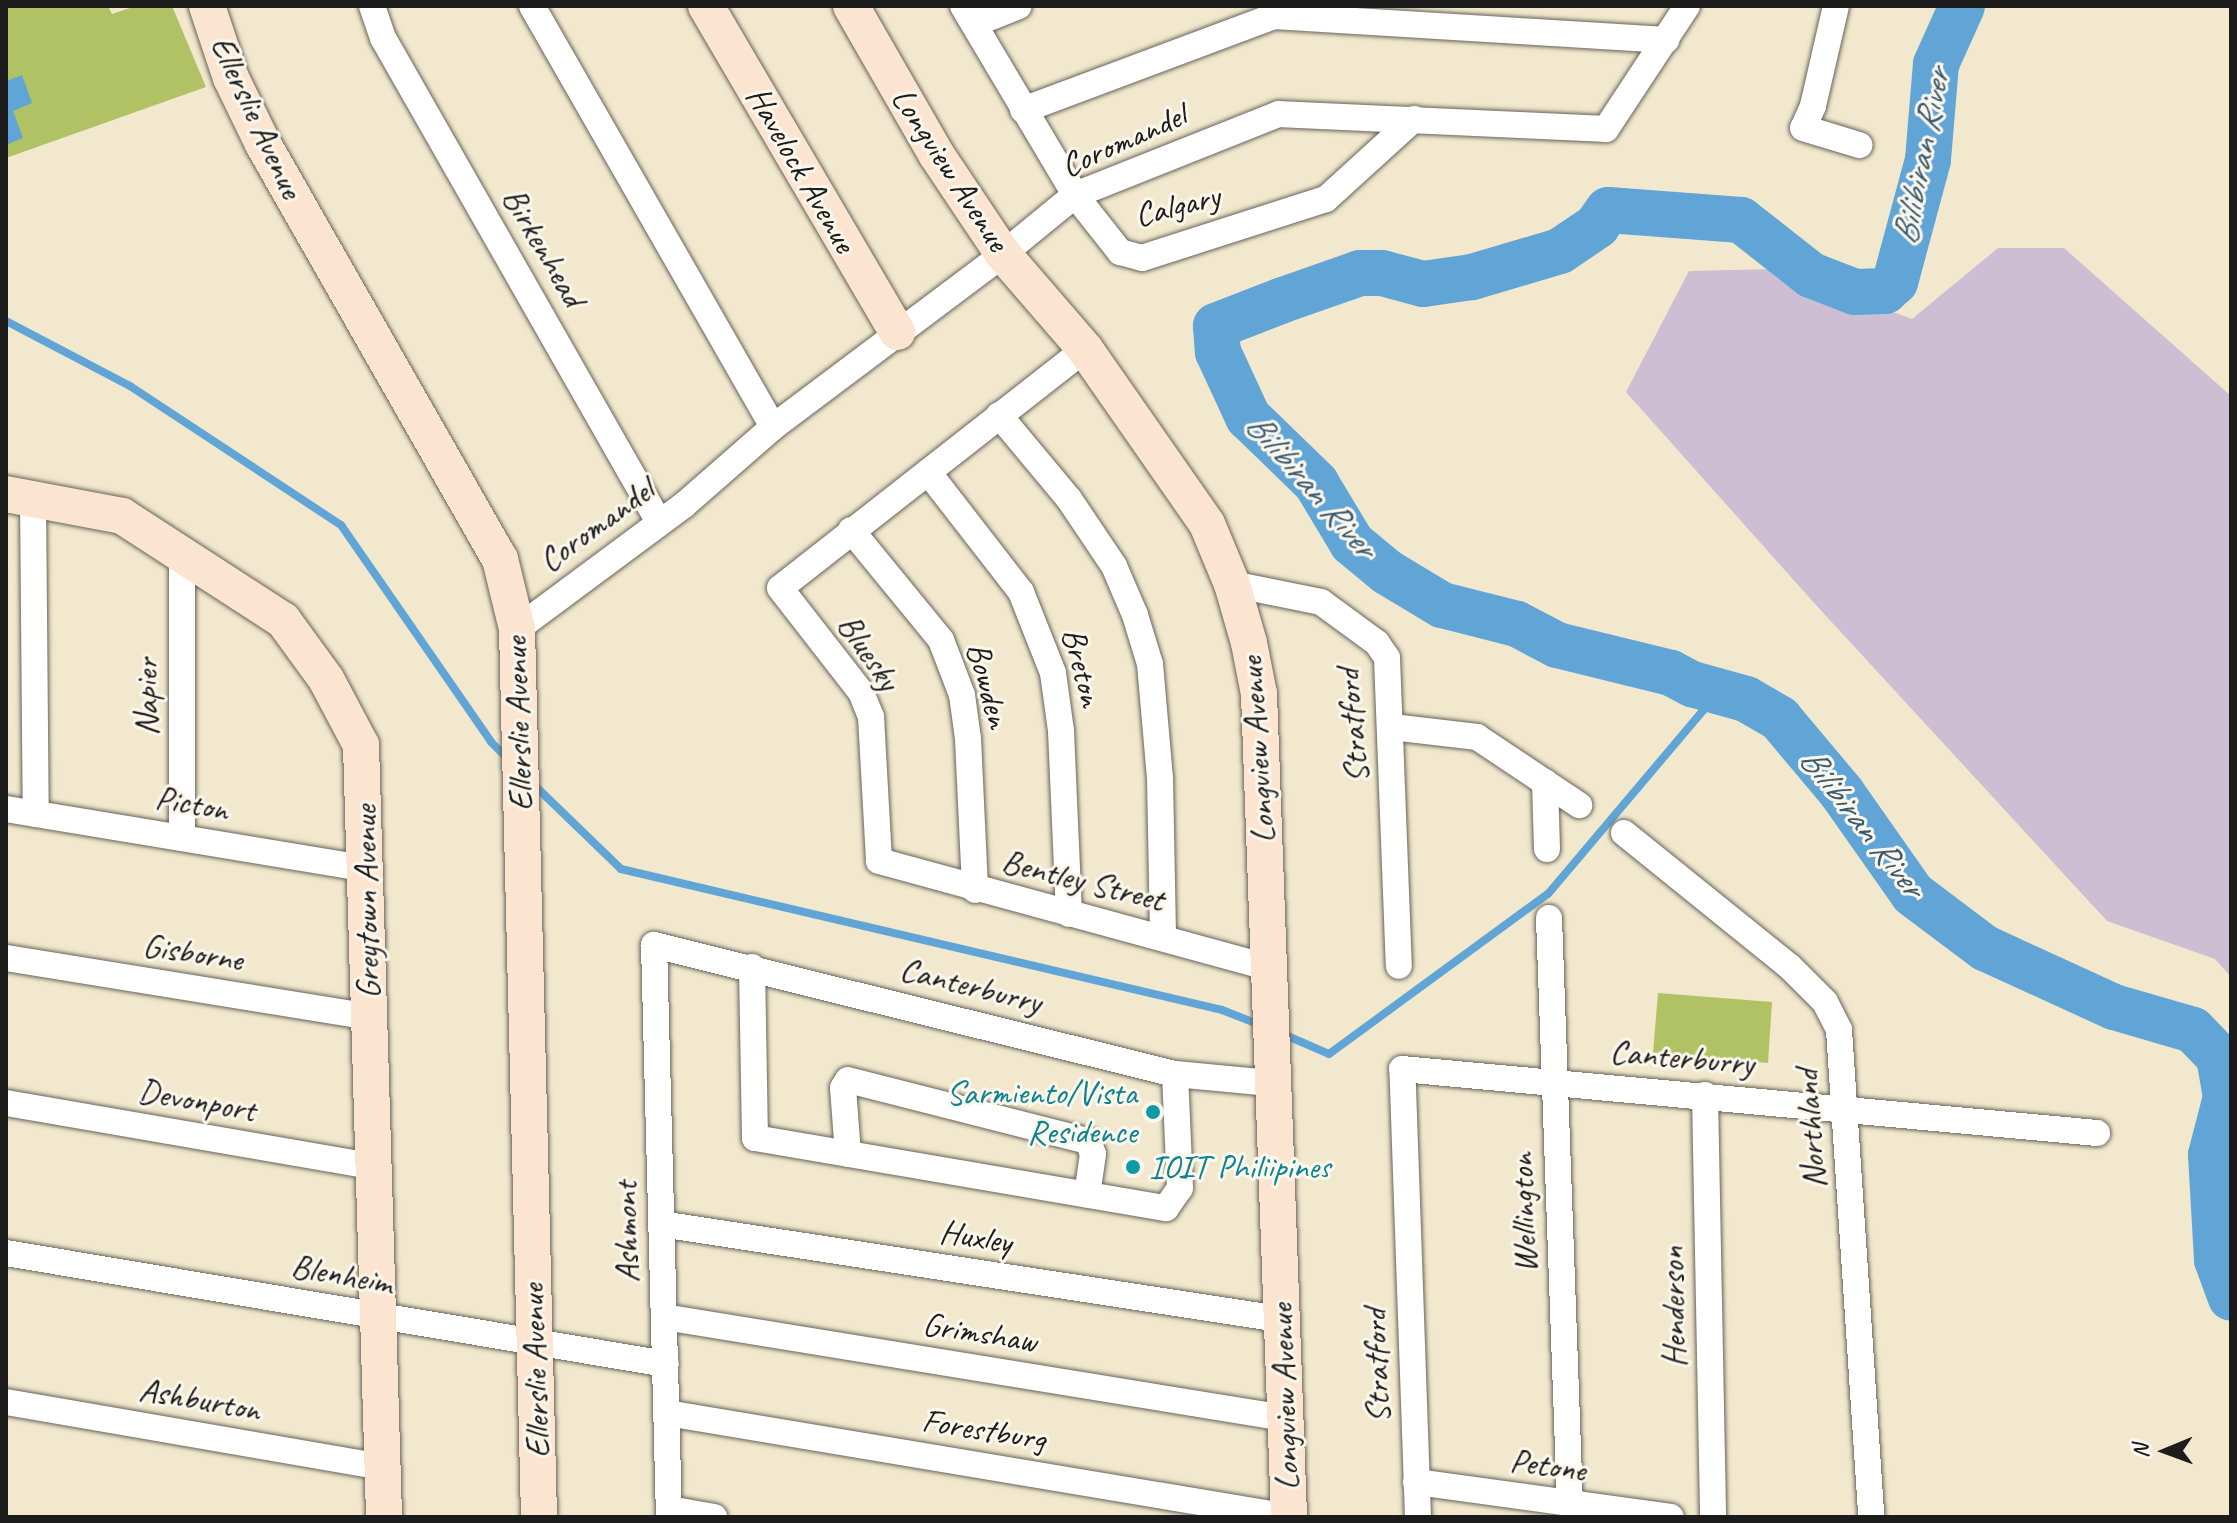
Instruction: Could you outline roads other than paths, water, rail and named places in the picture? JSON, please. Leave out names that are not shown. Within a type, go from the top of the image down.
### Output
[{"type":"street","name":"Ellerslie Avenue","points":[[207,6],[231,78],[263,144],[500,559],[517,629],[539,1517]]},
{"type":"street","name":"Birkenhead","points":[[372,6],[383,38],[659,522]]},
{"type":"street","points":[[532,6],[773,427]]},
{"type":"street","name":"Havelock Avenue","points":[[706,6],[897,332]]},
{"type":"street","name":"Longview Avenue","points":[[851,6],[936,154],[1003,254],[1085,349],[1207,524],[1232,584],[1249,643],[1259,694],[1289,1517]]},
{"type":"street","points":[[968,15],[1019,6]]},
{"type":"street","name":"Coromandel","points":[[517,629],[684,505],[773,427],[1003,254],[1075,195],[1279,114],[1606,129],[1687,6]]},
{"type":"street","points":[[1836,6],[1813,106],[1803,128],[1859,145]]},
{"type":"street","name":"Calgary","points":[[968,15],[1075,195],[1120,252],[1142,258],[1326,199],[1414,119]]},
{"type":"street","points":[[1023,110],[1274,16],[1666,40]]},
{"type":"street","points":[[851,530],[1085,349]]},
{"type":"street","points":[[999,415],[1069,499],[1114,566],[1135,615],[1150,664],[1160,778],[1163,937]]},
{"type":"street","name":"Breton","points":[[928,472],[1021,592],[1053,673],[1061,731],[1069,914]]},
{"type":"street","points":[[19,496],[36,814]]},
{"type":"street","name":"Greytown Avenue","points":[[19,496],[122,516],[283,620],[326,679],[361,745],[384,1517]]},
{"type":"street","name":"Bluesky","points":[[851,530],[780,588],[861,692],[871,717],[879,861]]},
{"type":"street","name":"Bowden","points":[[851,530],[941,640],[962,695],[968,739],[975,890]]},
{"type":"street","name":"Napier","points":[[182,555],[182,838]]},
{"type":"street","name":"Stratford","points":[[1232,584],[1321,602],[1377,643],[1387,658],[1399,966]]},
{"type":"street","points":[[1392,727],[1477,737],[1579,805]]},
{"type":"street","points":[[1545,782],[1547,849]]},
{"type":"street","name":"Picton","points":[[6,809],[367,869]]},
{"type":"street","name":"Northland","points":[[1624,833],[1789,966],[1825,1002],[1839,1030],[1871,1517]]},
{"type":"street","name":"Bentley Street","points":[[879,861],[975,890],[1163,937],[1270,968]]},
{"type":"street","name":"Wellington","points":[[1549,918],[1570,1505]]},
{"type":"street","name":"Canterburry","points":[[654,945],[1175,1074],[1271,1083]]},
{"type":"street","name":"Ashmont","points":[[654,945],[669,1513]]},
{"type":"street","name":"Gisborne","points":[[6,958],[369,1017]]},
{"type":"street","points":[[752,967],[755,1138],[1166,1208],[1180,1188],[1175,1074]]},
{"type":"street","name":"Stratford","points":[[1402,1069],[1418,1517]]},
{"type":"street","name":"Canterburry","points":[[1402,1069],[2097,1133]]},
{"type":"street","points":[[848,1154],[843,1088],[848,1080],[1088,1141],[1093,1154],[1087,1195]]},
{"type":"street","name":"Henderson","points":[[1705,1095],[1713,1517]]},
{"type":"street","name":"Devonport","points":[[6,1103],[375,1167]]},
{"type":"street","name":"Huxley","points":[[661,1224],[1280,1319]]},
{"type":"street","name":"Blenheim","points":[[6,1253],[666,1364]]},
{"type":"street","name":"Grimshaw","points":[[664,1317],[1284,1418]]},
{"type":"street","name":"Ashburton","points":[[6,1402],[382,1467]]},
{"type":"street","name":"Forestburg","points":[[667,1413],[1289,1517]]},
{"type":"street","name":"Petone","points":[[1416,1482],[1671,1517]]},
{"type":"street","points":[[669,1513],[714,1517]]},
{"type":"water","points":[[22,75],[32,103],[13,111],[23,138],[6,145],[6,81]]},
{"type":"waterway","name":"Bilibiran River","points":[[1962,6],[1936,64],[1928,160],[1895,282],[1885,291],[1855,292],[1811,275],[1741,220],[1608,210],[1597,226],[1560,251],[1472,277],[1423,284],[1382,273],[1360,273],[1283,300],[1216,326],[1218,352],[1248,417],[1316,483],[1352,543],[1387,572],[1442,605],[1517,624],[1557,645],[1671,673],[1692,684],[1746,699],[1780,719],[1842,793],[1913,894],[1985,948],[2114,1007],[2193,1030],[2219,1057],[2226,1097],[2211,1155],[2217,1260],[2231,1298]]},
{"type":"waterway","points":[[6,321],[130,386],[341,525],[491,742],[510,761]]},
{"type":"waterway","points":[[1283,1034],[1329,1054],[1548,894],[1719,692]]},
{"type":"waterway","points":[[531,782],[621,869],[1222,1010],[1263,1026]]},
{"type":"place","name":"Sarmiento/Vista Residence","points":[[1153,1112]]},
{"type":"place","name":"IOIT Philiipines","points":[[1133,1167]]}]
